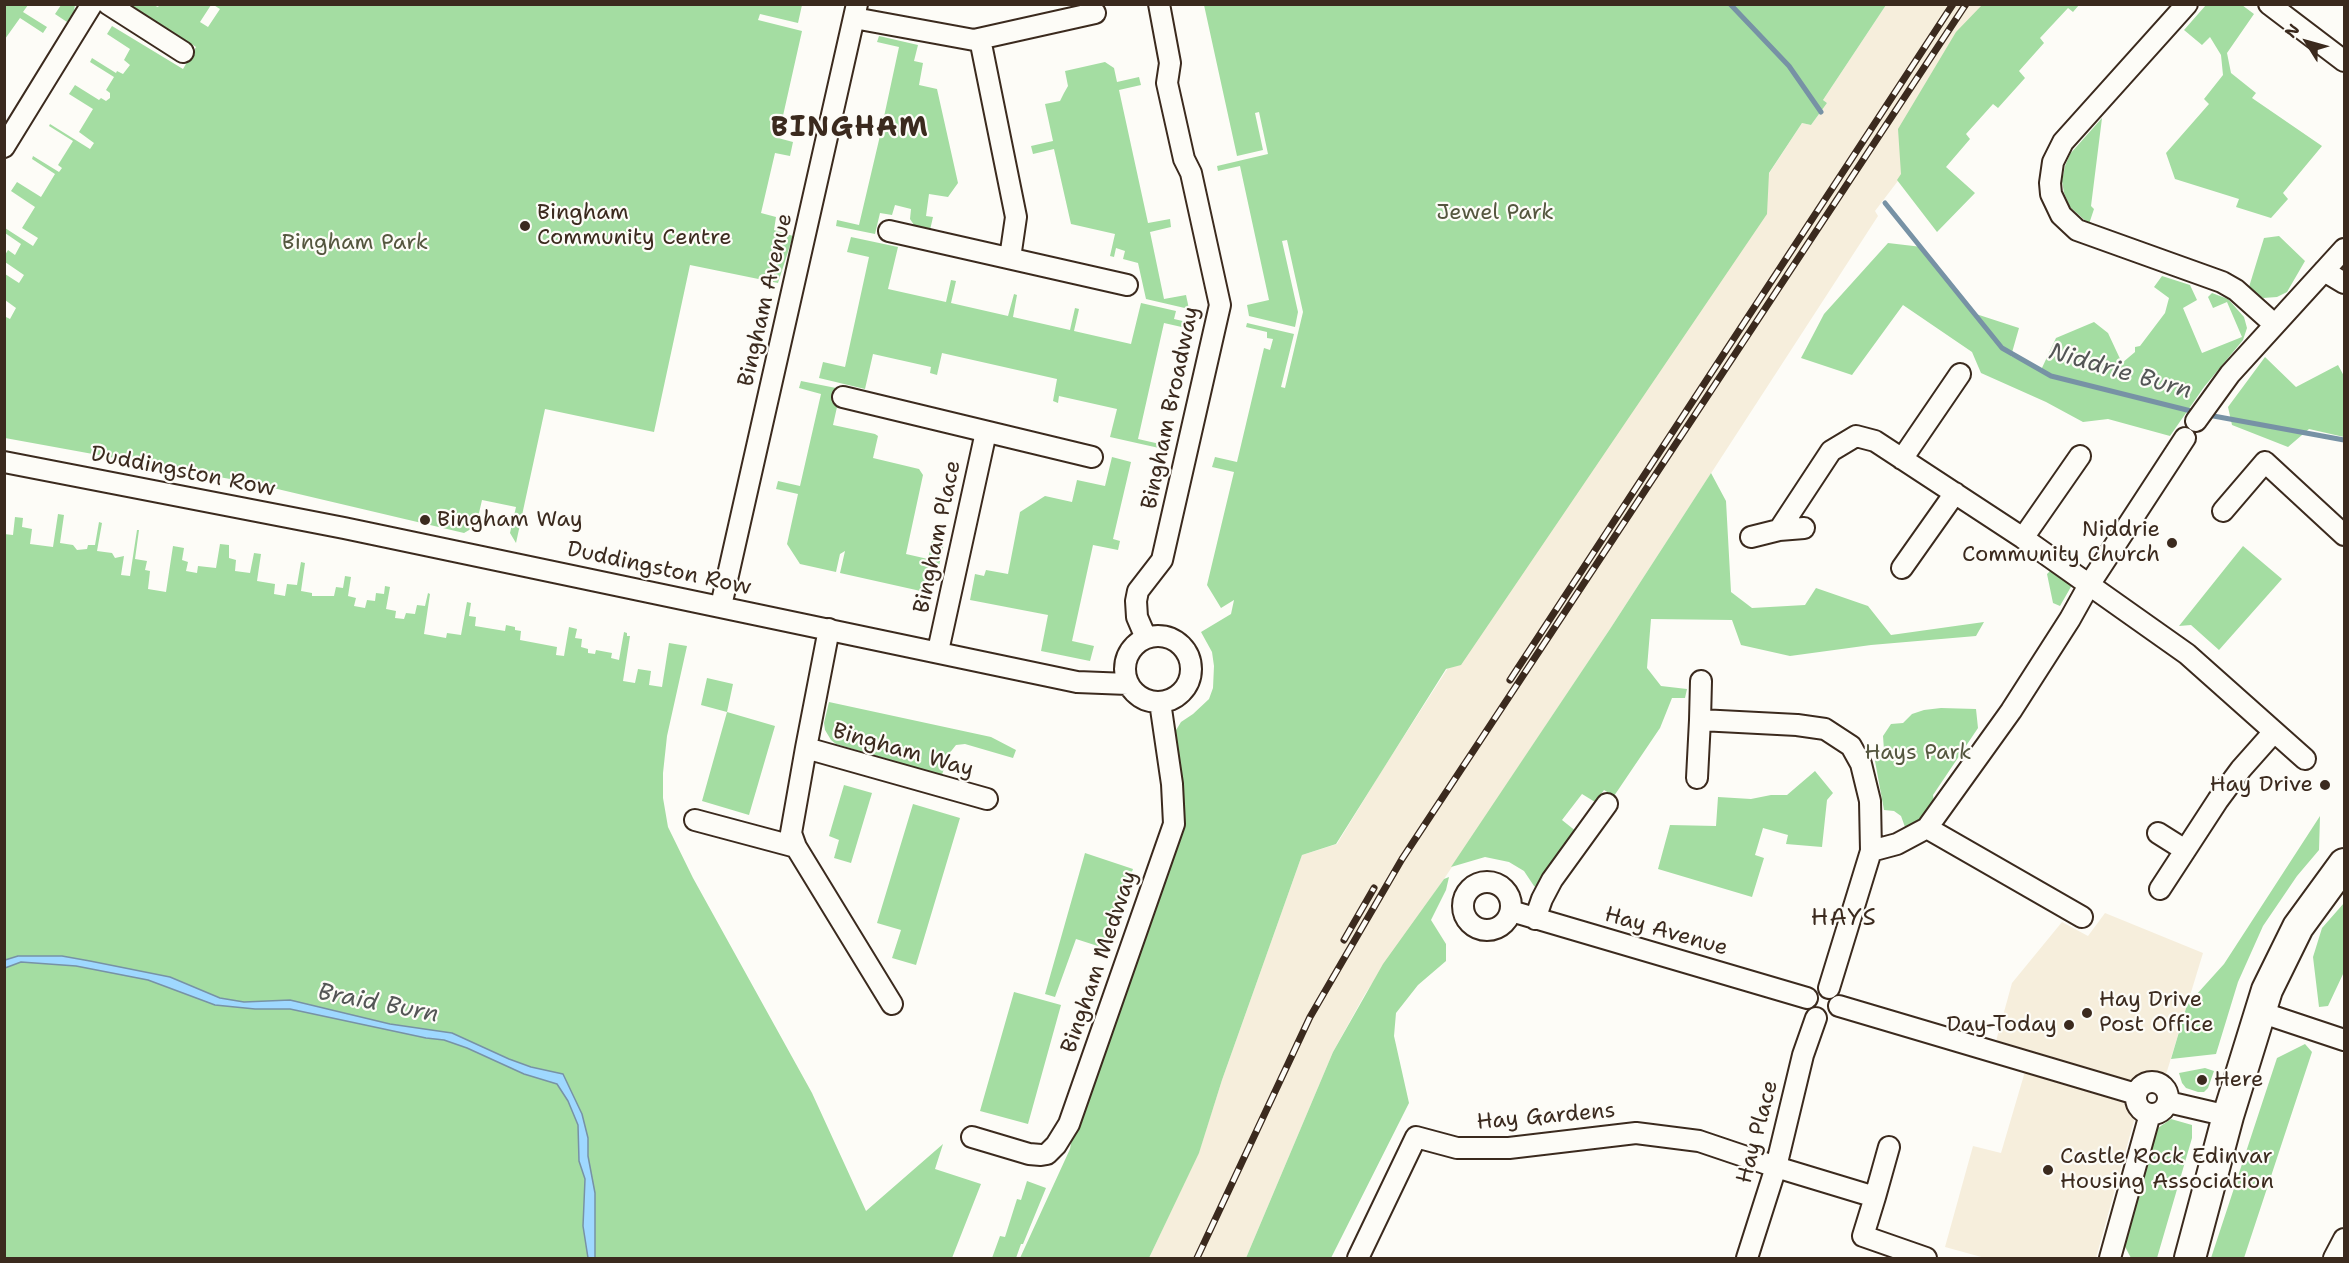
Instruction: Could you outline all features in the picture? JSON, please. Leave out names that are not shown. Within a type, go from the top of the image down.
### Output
[{"type":"main road","points":[[2190,1258],[2228,1116],[2274,974],[2298,927],[2344,864]]},
{"type":"street","points":[[4,147],[92,4]]},
{"type":"street","points":[[108,4],[183,52]]},
{"type":"street","name":"Bingham Broadway","points":[[1146,638],[1137,617],[1138,591],[1162,560],[1220,305],[1191,173],[1184,159],[1167,83],[1170,63],[1159,4]]},
{"type":"street","points":[[2187,4],[2063,142],[2053,162],[2051,194],[2061,215],[2078,230],[2222,282],[2236,290],[2274,324]]},
{"type":"street","points":[[2269,4],[2344,60]]},
{"type":"street","points":[[856,11],[974,40],[1095,13]]},
{"type":"street","name":"Bingham Avenue","points":[[721,606],[856,11]]},
{"type":"street","points":[[980,39],[1016,217],[1010,258]]},
{"type":"street","points":[[889,231],[1127,285]]},
{"type":"street","points":[[2202,413],[2230,374],[2344,249]]},
{"type":"street","points":[[2324,271],[2344,283]]},
{"type":"street","points":[[1902,459],[1960,374]]},
{"type":"street","points":[[843,397],[1092,457]]},
{"type":"street","name":"Bingham Place","points":[[938,651],[986,432]]},
{"type":"street","points":[[1779,530],[1831,451],[1856,436],[1875,441],[2023,538],[2187,654],[2273,733],[2305,759]]},
{"type":"street","points":[[1871,851],[1897,844],[1927,828],[2011,711],[2089,585],[2185,438]]},
{"type":"street","points":[[2023,538],[2080,456]]},
{"type":"street","name":"Duddingston Row","points":[[4,462],[196,498],[938,651],[1077,682],[1128,684]]},
{"type":"street","points":[[2223,511],[2265,462],[2344,535]]},
{"type":"street","points":[[1902,568],[1955,493]]},
{"type":"street","points":[[1750,537],[1779,530],[1804,528]]},
{"type":"street","name":"Bingham Way","points":[[830,629],[792,823],[792,833],[796,847],[892,1004]]},
{"type":"street","points":[[1163,636],[1178,643],[1188,656],[1190,664],[1188,682],[1176,696],[1160,702],[1141,698],[1128,684],[1125,666],[1127,657],[1131,649],[1146,638],[1163,636]]},
{"type":"street","points":[[1697,778],[1701,681]]},
{"type":"street","name":"Bingham Medway","points":[[972,1137],[1029,1154],[1041,1155],[1047,1154],[1056,1145],[1069,1124],[1174,824],[1172,784],[1160,702]]},
{"type":"street","points":[[1700,720],[1816,726],[1845,741],[1857,755],[1867,782],[1872,822],[1871,851],[1829,988]]},
{"type":"street","points":[[2160,889],[2229,784],[2273,733]]},
{"type":"street","name":"Bingham Way","points":[[806,748],[987,799]]},
{"type":"street","points":[[1535,919],[1552,880],[1608,804]]},
{"type":"street","points":[[695,820],[796,847]]},
{"type":"street","points":[[1927,828],[2082,917]]},
{"type":"street","points":[[2158,832],[2185,850]]},
{"type":"street","name":"Hay Avenue","points":[[1511,911],[1807,998]]},
{"type":"street","points":[[1816,988],[1829,988],[1838,995],[1839,1006],[1831,1018],[1816,1018],[1809,1012],[1807,998],[1816,988]]},
{"type":"street","points":[[1839,1006],[2136,1094]]},
{"type":"street","points":[[2260,1012],[2344,1040]]},
{"type":"street","name":"Hay Place","points":[[1747,1258],[1776,1167],[1803,1055],[1816,1018]]},
{"type":"street","points":[[2146,1082],[2156,1082],[2168,1092],[2168,1102],[2160,1113],[2150,1114],[2138,1107],[2136,1094],[2146,1082]]},
{"type":"street","points":[[2168,1102],[2228,1116]]},
{"type":"street","points":[[2110,1258],[2150,1114]]},
{"type":"street","name":"Hay Gardens","points":[[1358,1258],[1416,1137],[1457,1148],[1509,1148],[1636,1133],[1699,1141],[1776,1167]]},
{"type":"street","points":[[1889,1147],[1863,1236],[1926,1258]]},
{"type":"street","points":[[1776,1167],[1875,1197]]},
{"type":"street","points":[[2334,1258],[2344,1239]]},
{"type":"shaded area","points":[[1886,5],[2032,5],[1875,211],[1878,216],[1610,629],[1365,994],[1333,1052],[1246,1258],[1149,1258],[1199,1152],[1222,1080],[1302,855],[1337,844],[1583,458],[1802,123],[1811,125],[1827,103],[1823,100]]},
{"type":"shaded area","points":[[2105,913],[2203,953],[2164,1081],[2149,1077],[2137,1081],[2132,1087],[2128,1102],[2135,1117],[2096,1258],[1985,1258],[1945,1247],[1973,1146],[2001,1153],[2031,1051],[1996,1041],[2012,983],[2062,922],[2088,936]]},
{"type":"green space","name":"Bingham Park","points":[[160,4],[211,5],[200,22],[208,27],[220,9],[212,4],[802,5],[798,23],[760,14],[758,20],[802,31],[778,138],[793,142],[790,156],[775,153],[761,213],[776,217],[774,230],[793,236],[778,283],[690,265],[654,432],[545,409],[516,543],[510,533],[516,507],[482,500],[476,526],[464,533],[252,483],[5,438],[4,316],[10,319],[16,308],[5,300],[5,274],[19,283],[24,275],[5,262],[8,250],[15,255],[21,244],[5,233],[5,228],[33,246],[38,238],[22,228],[35,207],[11,191],[17,182],[41,197],[55,174],[32,159],[33,156],[59,172],[62,168],[58,165],[73,141],[49,126],[50,124],[90,149],[94,143],[79,132],[93,109],[69,94],[75,85],[99,100],[101,98],[106,101],[110,98],[110,93],[106,90],[114,77],[90,62],[92,58],[116,73],[117,71],[123,74],[130,65],[124,60],[130,49],[107,34],[112,26],[183,69],[196,47],[131,5],[158,7]]},
{"type":"green space","points":[[4,5],[28,5],[23,12],[47,27],[43,33],[20,18],[5,39]]},
{"type":"green space","points":[[61,5],[75,5],[67,22],[55,14]]},
{"type":"green space","name":"Jewel Park","points":[[1204,5],[1886,5],[1823,100],[1827,103],[1811,125],[1802,123],[1769,173],[1767,214],[1461,665],[1446,669],[1336,844],[1302,855],[1222,1080],[1199,1153],[1149,1258],[1020,1258],[1070,1149],[1185,818],[1173,735],[1181,722],[1209,699],[1213,688],[1214,666],[1212,652],[1201,632],[1231,614],[1234,600],[1221,608],[1207,585],[1234,472],[1212,467],[1215,457],[1237,462],[1264,348],[1270,350],[1273,339],[1267,338],[1267,332],[1246,327],[1247,323],[1294,334],[1281,387],[1285,388],[1303,312],[1287,240],[1282,241],[1298,312],[1295,327],[1249,316],[1247,305],[1269,300],[1240,166],[1218,171],[1217,166],[1268,154],[1259,112],[1255,113],[1263,150],[1237,156]]},
{"type":"green space","points":[[1982,5],[2079,5],[2073,12],[2068,8],[2040,38],[2044,43],[2019,71],[2025,78],[1998,108],[1993,104],[1966,134],[1970,139],[1946,167],[1975,193],[1937,232],[1897,180],[1901,174],[1898,129],[1956,32]]},
{"type":"green space","points":[[2206,5],[2242,5],[2254,14],[2227,53],[2231,73],[2256,93],[2252,98],[2322,146],[2283,193],[2288,199],[2271,218],[2236,207],[2239,199],[2175,179],[2166,153],[2209,104],[2204,99],[2223,75],[2221,55],[2210,37],[2202,45],[2184,30]]},
{"type":"green space","points":[[879,36],[918,45],[914,61],[923,63],[919,85],[937,89],[958,183],[948,197],[929,194],[926,216],[933,217],[930,230],[914,225],[910,219],[911,209],[895,205],[892,215],[880,213],[875,234],[836,226],[837,220],[859,225],[879,140],[899,47],[877,42]]},
{"type":"green space","points":[[1105,62],[1114,68],[1117,82],[1139,77],[1141,85],[1119,90],[1148,223],[1170,219],[1171,227],[1150,232],[1164,299],[1186,295],[1189,309],[1146,299],[1138,263],[1123,259],[1125,251],[1116,248],[1114,257],[1110,256],[1115,234],[1071,224],[1054,149],[1033,154],[1031,146],[1053,141],[1045,104],[1060,101],[1068,86],[1065,71]]},
{"type":"green space","points":[[2102,118],[2091,206],[2094,209],[2089,224],[2070,207],[2062,181],[2070,154]]},
{"type":"green space","points":[[2279,236],[2305,261],[2287,292],[2277,297],[2263,298],[2249,287],[2264,238]]},
{"type":"green space","points":[[851,237],[898,247],[888,289],[946,302],[951,280],[956,281],[951,303],[1008,316],[1014,294],[1017,295],[1013,317],[1070,330],[1075,308],[1079,309],[1074,331],[1131,344],[1141,303],[1176,311],[1174,319],[1187,322],[1186,328],[1164,323],[1138,439],[1160,444],[1159,448],[1110,437],[1117,409],[1059,396],[1058,403],[1053,401],[1057,379],[942,353],[937,375],[930,373],[931,367],[873,354],[865,389],[819,378],[823,362],[845,367],[869,257],[847,252]]},
{"type":"green space","points":[[1888,243],[1922,247],[1976,314],[2019,328],[2011,356],[2041,370],[2056,338],[2094,322],[2108,333],[2122,363],[2135,352],[2135,347],[2140,346],[2165,313],[2169,298],[2154,287],[2162,276],[2190,285],[2197,300],[2183,308],[2202,353],[2242,337],[2227,302],[2213,308],[2208,297],[2212,293],[2228,299],[2244,317],[2247,328],[2243,340],[2204,387],[2170,436],[2108,419],[2083,422],[2046,402],[1981,373],[1972,352],[1903,305],[1852,375],[1801,358],[1824,314]]},
{"type":"green space","points":[[2265,357],[2296,387],[2338,365],[2344,376],[2344,437],[2309,429],[2288,447],[2232,425],[2228,407]]},
{"type":"green space","points":[[801,381],[841,389],[833,425],[875,434],[878,436],[873,458],[919,469],[923,475],[906,554],[928,559],[932,541],[944,543],[939,566],[932,564],[925,592],[840,573],[845,551],[840,554],[836,572],[800,564],[787,544],[798,494],[776,489],[778,481],[800,486],[821,394],[799,388]]},
{"type":"green space","points":[[1112,457],[1131,462],[1113,539],[1120,541],[1118,550],[1093,545],[1072,641],[1094,646],[1090,661],[1041,651],[1048,615],[970,600],[975,574],[984,576],[986,570],[1008,574],[1020,512],[1045,496],[1072,502],[1077,480],[1105,486]]},
{"type":"green space","points":[[1711,473],[1726,501],[1731,592],[1752,608],[1805,605],[1816,588],[1868,606],[1891,635],[1984,622],[1976,636],[1871,645],[1790,656],[1741,645],[1732,620],[1651,619],[1647,668],[1661,686],[1687,689],[1685,698],[1672,698],[1660,728],[1614,796],[1604,790],[1595,802],[1582,794],[1562,820],[1577,832],[1539,890],[1524,871],[1509,862],[1485,857],[1451,867],[1610,629]]},
{"type":"green space","points":[[58,514],[64,515],[60,543],[73,545],[77,550],[87,549],[88,545],[95,545],[99,522],[102,523],[97,551],[112,553],[115,558],[124,556],[121,575],[130,576],[137,530],[139,530],[135,559],[147,561],[145,570],[150,571],[148,589],[166,592],[173,546],[184,548],[182,560],[188,562],[186,571],[197,573],[198,566],[216,568],[220,544],[229,545],[229,558],[236,560],[235,571],[250,573],[254,553],[261,554],[257,581],[275,584],[274,594],[285,596],[287,584],[297,585],[301,562],[305,563],[301,591],[312,593],[312,596],[334,596],[336,587],[343,588],[345,576],[351,577],[348,596],[356,598],[354,606],[365,608],[367,600],[375,601],[376,593],[384,594],[385,586],[390,587],[386,609],[396,611],[395,618],[404,619],[406,613],[415,614],[417,605],[425,606],[428,593],[430,594],[424,634],[446,638],[447,633],[461,635],[467,602],[471,603],[469,616],[476,617],[475,626],[505,631],[506,625],[515,627],[515,630],[521,631],[520,640],[557,647],[556,655],[564,656],[569,627],[577,629],[575,638],[582,639],[581,647],[588,649],[588,653],[595,654],[596,650],[612,653],[611,658],[619,660],[624,632],[627,633],[627,636],[630,636],[623,681],[635,683],[638,669],[651,671],[649,685],[662,687],[669,643],[687,646],[667,736],[663,773],[663,798],[668,827],[693,878],[812,1093],[866,1211],[943,1144],[935,1169],[981,1184],[952,1258],[5,1258],[4,534],[13,535],[15,517],[23,518],[22,527],[32,529],[30,544],[53,547]]},
{"type":"green space","points":[[2243,546],[2282,579],[2219,650],[2191,625],[2179,626]]},
{"type":"green space","points":[[2052,569],[2072,585],[2060,606],[2053,603],[2047,574]]},
{"type":"green space","points":[[707,678],[733,684],[727,712],[701,705]]},
{"type":"green space","points":[[829,702],[991,737],[1016,750],[1013,758],[965,744],[956,745],[948,755],[942,775],[836,744],[825,730],[824,723]]},
{"type":"green space","name":"Hays Park","points":[[1976,709],[1978,728],[1933,795],[1934,802],[1922,818],[1905,827],[1901,816],[1894,811],[1884,810],[1875,761],[1884,750],[1883,736],[1891,724],[1903,723],[1912,714],[1924,710]]},
{"type":"green space","points":[[727,712],[775,726],[749,815],[702,801]]},
{"type":"green space","points":[[1815,771],[1833,793],[1827,800],[1822,847],[1786,844],[1788,835],[1763,828],[1755,855],[1764,858],[1752,897],[1658,869],[1670,825],[1716,826],[1718,797],[1751,799],[1787,795]]},
{"type":"green space","points":[[844,785],[872,793],[851,863],[834,858],[839,840],[829,836]]},
{"type":"green space","points":[[913,804],[960,818],[916,965],[892,958],[901,930],[877,923]]},
{"type":"green space","points":[[2320,816],[2319,850],[2297,876],[2263,926],[2238,982],[2216,1054],[2171,1059],[2187,1005],[2224,964]]},
{"type":"green space","points":[[1085,853],[1133,869],[1104,948],[1076,939],[1055,997],[1045,994]]},
{"type":"green space","points":[[1449,877],[1446,890],[1431,920],[1446,944],[1446,961],[1418,985],[1396,1013],[1394,1036],[1409,1103],[1331,1258],[1246,1258],[1333,1052],[1383,964],[1444,879]]},
{"type":"green space","points":[[2344,903],[2344,972],[2328,1006],[2319,1007],[2313,957],[2322,928]]},
{"type":"green space","points":[[1014,992],[1061,1005],[1028,1124],[980,1111]]},
{"type":"green space","points":[[2305,1044],[2312,1052],[2244,1258],[2211,1258],[2277,1058]]},
{"type":"green space","points":[[2205,1068],[2214,1071],[2208,1088],[2204,1092],[2198,1092],[2186,1088],[2179,1073]]},
{"type":"green space","points":[[2171,1119],[2192,1125],[2192,1138],[2157,1258],[2131,1258],[2122,1241],[2155,1130]]},
{"type":"green space","points":[[1027,1181],[1046,1188],[1023,1244],[1016,1258],[992,1258],[1000,1236],[1005,1237],[1017,1199],[1021,1200]]},
{"type":"water","points":[[18,956],[62,956],[170,977],[220,998],[244,1002],[290,1000],[390,1024],[452,1033],[509,1059],[531,1067],[563,1074],[582,1114],[588,1138],[588,1156],[595,1193],[595,1258],[588,1258],[583,1226],[585,1179],[579,1161],[578,1125],[568,1101],[557,1084],[524,1074],[444,1040],[290,1009],[255,1009],[215,1005],[148,980],[76,966],[21,962],[5,968],[5,960]]},
{"type":"waterway","name":"Niddrie Burn","points":[[1730,4],[1789,66],[1821,112]]},
{"type":"waterway","name":"Niddrie Burn","points":[[1885,203],[2002,348],[2051,376],[2195,412]]},
{"type":"waterway","name":"Niddrie Burn","points":[[2208,415],[2344,440]]},
{"type":"railway","points":[[1510,680],[1953,4]]},
{"type":"railway","points":[[1197,1258],[1310,1017],[1402,859],[1966,4]]},
{"type":"railway","points":[[1344,940],[1374,888]]},
{"type":"place","name":"Bingham Community Centre","points":[[525,226]]},
{"type":"place","name":"Bingham Way","points":[[425,520]]},
{"type":"place","name":"Niddrie Community Church","points":[[2172,543]]},
{"type":"place","name":"Hay Drive","points":[[2325,785]]},
{"type":"place","name":"Hay Drive Post Office","points":[[2087,1013]]},
{"type":"place","name":"Day-Today","points":[[2069,1025]]},
{"type":"place","name":"Here","points":[[2202,1080]]},
{"type":"place","name":"Castle Rock Edinvar Housing Association","points":[[2048,1170]]},
{"type":"district","name":"BINGHAM","points":[[850,129]]},
{"type":"district","name":"HAYS","points":[[1844,919]]},
{"type":"water label","name":"Braid Burn","points":[[378,1004]]}]
